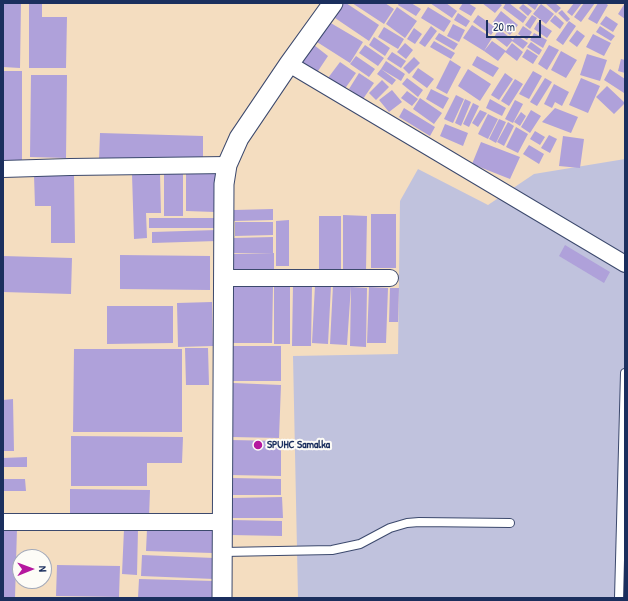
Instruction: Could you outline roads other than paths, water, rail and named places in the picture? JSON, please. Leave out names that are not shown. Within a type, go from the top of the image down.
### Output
[{"type":"street","points":[[222,598],[224,184],[227,165],[239,138],[288,64],[333,3]]},
{"type":"street","points":[[288,64],[625,264]]},
{"type":"street","points":[[3,169],[227,165]]},
{"type":"street","points":[[224,278],[390,278]]},
{"type":"street","points":[[3,522],[223,522]]},
{"type":"lane","points":[[620,598],[625,373]]},
{"type":"lane","points":[[223,552],[332,550],[360,544],[390,528],[406,523],[510,523]]},
{"type":"place","name":"SPUHC Samalka","points":[[258,445]]}]
